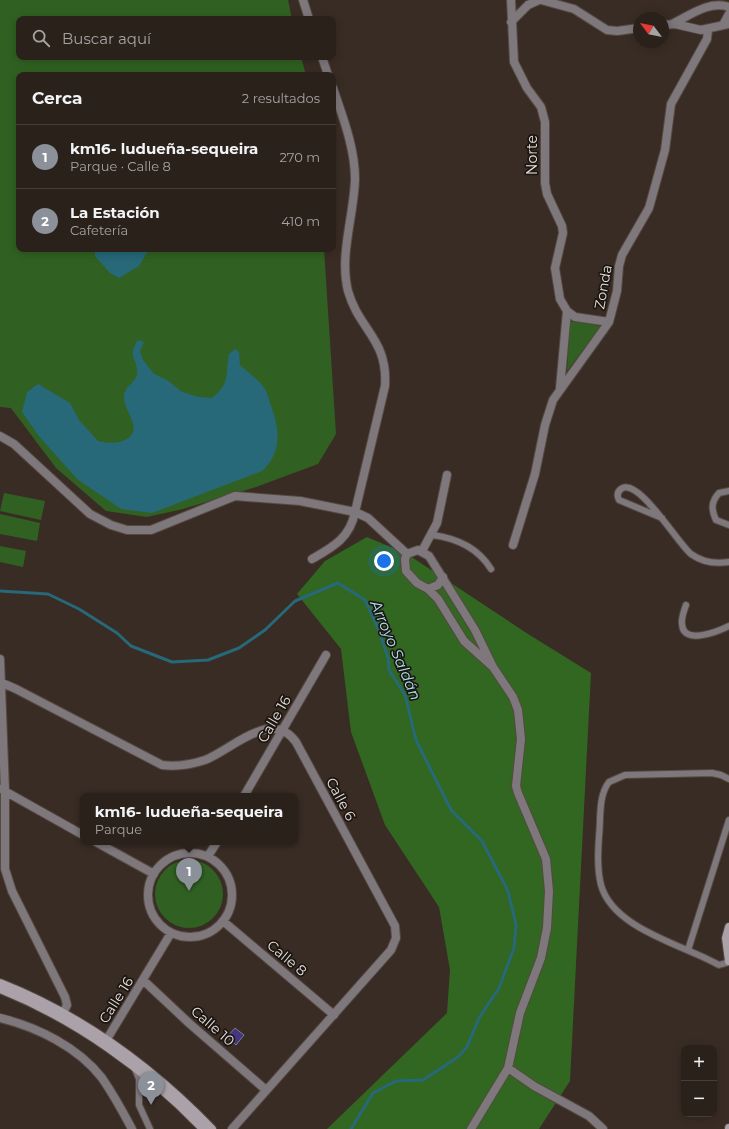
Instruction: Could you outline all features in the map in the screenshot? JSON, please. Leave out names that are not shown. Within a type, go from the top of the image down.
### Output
[{"type":"main road","points":[[729,927],[726,938],[729,962]]},
{"type":"main road","points":[[0,983],[63,1013],[107,1040],[157,1079],[212,1129]]},
{"type":"main road","points":[[0,989],[67,1022],[108,1049],[169,1097],[202,1129]]},
{"type":"street","points":[[302,0],[308,16]]},
{"type":"street","name":"Norte","points":[[511,0],[512,53],[516,70],[544,113],[545,183],[547,194],[562,226],[555,268],[555,278],[560,299],[568,311]]},
{"type":"street","points":[[511,22],[528,5],[540,0],[574,9],[607,30],[617,31],[633,29]]},
{"type":"street","points":[[669,23],[710,4],[724,4],[729,8]]},
{"type":"street","points":[[669,25],[708,30],[726,24],[729,14]]},
{"type":"street","name":"Zonda","points":[[513,545],[534,474],[549,411],[560,388],[609,322],[617,291],[619,266],[622,255],[649,208],[665,150],[671,104],[707,39],[708,30]]},
{"type":"street","points":[[323,60],[327,72]]},
{"type":"street","points":[[312,559],[337,544],[353,521],[385,386],[386,372],[380,348],[357,311],[348,287],[345,269],[353,197],[354,165],[349,137],[336,97]]},
{"type":"street","points":[[568,311],[575,317],[609,322]]},
{"type":"street","points":[[560,388],[568,311]]},
{"type":"street","points":[[0,436],[14,444],[90,514],[111,525],[127,530],[151,530],[235,496],[300,501],[355,512],[368,518],[407,554]]},
{"type":"street","points":[[422,551],[432,535],[437,523],[447,475]]},
{"type":"street","points":[[471,1129],[508,1068],[522,1006],[544,947],[547,928],[549,891],[546,859],[516,786],[521,739],[518,710],[513,697],[493,667],[475,630],[429,556],[422,551],[414,550],[407,554],[405,559],[406,571],[417,583],[428,589],[438,598],[464,641],[493,667]]},
{"type":"street","points":[[428,589],[438,585],[443,577]]},
{"type":"street","name":"Calle 16","points":[[246,793],[326,655]]},
{"type":"street","points":[[0,659],[2,863],[12,891],[65,997],[67,1005],[63,1013]]},
{"type":"street","points":[[1,682],[152,761],[172,766],[190,764],[206,759],[265,728],[283,730]]},
{"type":"street","name":"Calle 6","points":[[232,1129],[391,950],[396,938],[396,930],[296,742],[289,733],[283,730]]},
{"type":"street","points":[[2,790],[80,833]]},
{"type":"street","points":[[101,845],[154,874]]},
{"type":"street","points":[[208,856],[214,845]]},
{"type":"street","points":[[184,853],[196,853],[208,856],[219,863],[227,873],[232,885],[230,910],[223,921],[215,929],[199,936],[182,937],[171,933],[160,925],[152,914],[148,901],[149,887],[154,874],[161,864],[172,857],[184,853]]},
{"type":"street","name":"Calle 8","points":[[223,921],[334,1015]]},
{"type":"street","name":"Calle 16","points":[[107,1040],[171,933]]},
{"type":"street","name":"Calle 10","points":[[143,980],[190,1024],[266,1090]]},
{"type":"street","points":[[0,1018],[13,1021],[50,1036],[79,1056],[101,1078],[132,1129]]},
{"type":"street","points":[[508,1068],[534,1086],[589,1116],[603,1129]]},
{"type":"lane","points":[[662,518],[619,500],[617,495],[619,490],[628,487],[645,499],[662,518],[683,546],[691,554],[714,563],[729,562]]},
{"type":"lane","points":[[729,492],[719,493],[713,499],[712,506],[716,520],[729,525]]},
{"type":"lane","points":[[432,535],[451,539],[477,552],[484,557],[491,569]]},
{"type":"lane","points":[[686,605],[682,623],[683,629],[688,634],[696,636],[710,634],[729,626]]},
{"type":"lane","points":[[729,779],[712,773],[625,775],[609,782],[602,796],[598,872],[601,886],[606,898],[620,913],[643,930],[719,965],[729,962]]},
{"type":"lane","points":[[688,950],[729,820]]},
{"type":"lane","points":[[135,1069],[139,1079],[139,1105],[150,1129]]},
{"type":"green space","points":[[0,0],[288,0],[291,16],[16,16],[16,60],[302,60],[305,72],[16,72],[16,252],[324,252],[336,434],[318,464],[256,487],[183,509],[147,517],[106,511],[56,468],[11,408],[0,407]]},
{"type":"green space","points":[[570,321],[601,326],[567,371]]},
{"type":"green space","points":[[4,493],[45,501],[41,520],[0,511]]},
{"type":"green space","points":[[0,514],[40,523],[37,541],[0,534]]},
{"type":"green space","points":[[367,537],[407,554],[528,634],[591,673],[570,1081],[539,1129],[327,1129],[447,1013],[450,970],[439,907],[385,825],[351,732],[341,649],[297,594],[325,561]]},
{"type":"green space","points":[[0,546],[26,551],[23,567],[0,562]]},
{"type":"green space","points":[[189,860],[202,862],[213,870],[221,881],[223,894],[221,907],[213,918],[202,926],[189,928],[176,926],[165,918],[157,907],[155,894],[157,881],[165,870],[176,862]]},
{"type":"water","points":[[95,252],[147,252],[139,266],[119,278],[110,273],[95,256]]},
{"type":"water","points":[[138,340],[144,342],[140,351],[143,360],[154,374],[167,380],[182,392],[199,397],[212,398],[218,393],[225,383],[229,354],[235,349],[239,352],[240,365],[263,385],[276,423],[276,449],[273,457],[262,471],[152,513],[121,509],[77,479],[38,435],[22,412],[27,392],[38,384],[70,403],[79,420],[98,441],[112,443],[125,440],[131,436],[133,426],[125,403],[124,393],[137,374],[133,351]]},
{"type":"building","points":[[235,1028],[244,1035],[236,1045],[227,1037]]},
{"type":"waterway","name":"Arroyo Saldán","points":[[0,591],[48,594],[79,609],[117,633],[131,646],[172,662],[208,660],[239,648],[265,630],[295,601],[338,583],[365,600],[378,628],[388,658],[389,670],[405,695],[416,740],[451,810],[482,841],[508,891],[516,925],[514,948],[499,988],[479,1018],[467,1047],[458,1057],[423,1080],[396,1081],[373,1093],[351,1129]]},
{"type":"place","name":"km16- ludueña-sequeira","points":[[189,891]]},
{"type":"place","name":"La Estación","points":[[151,1105]]}]
